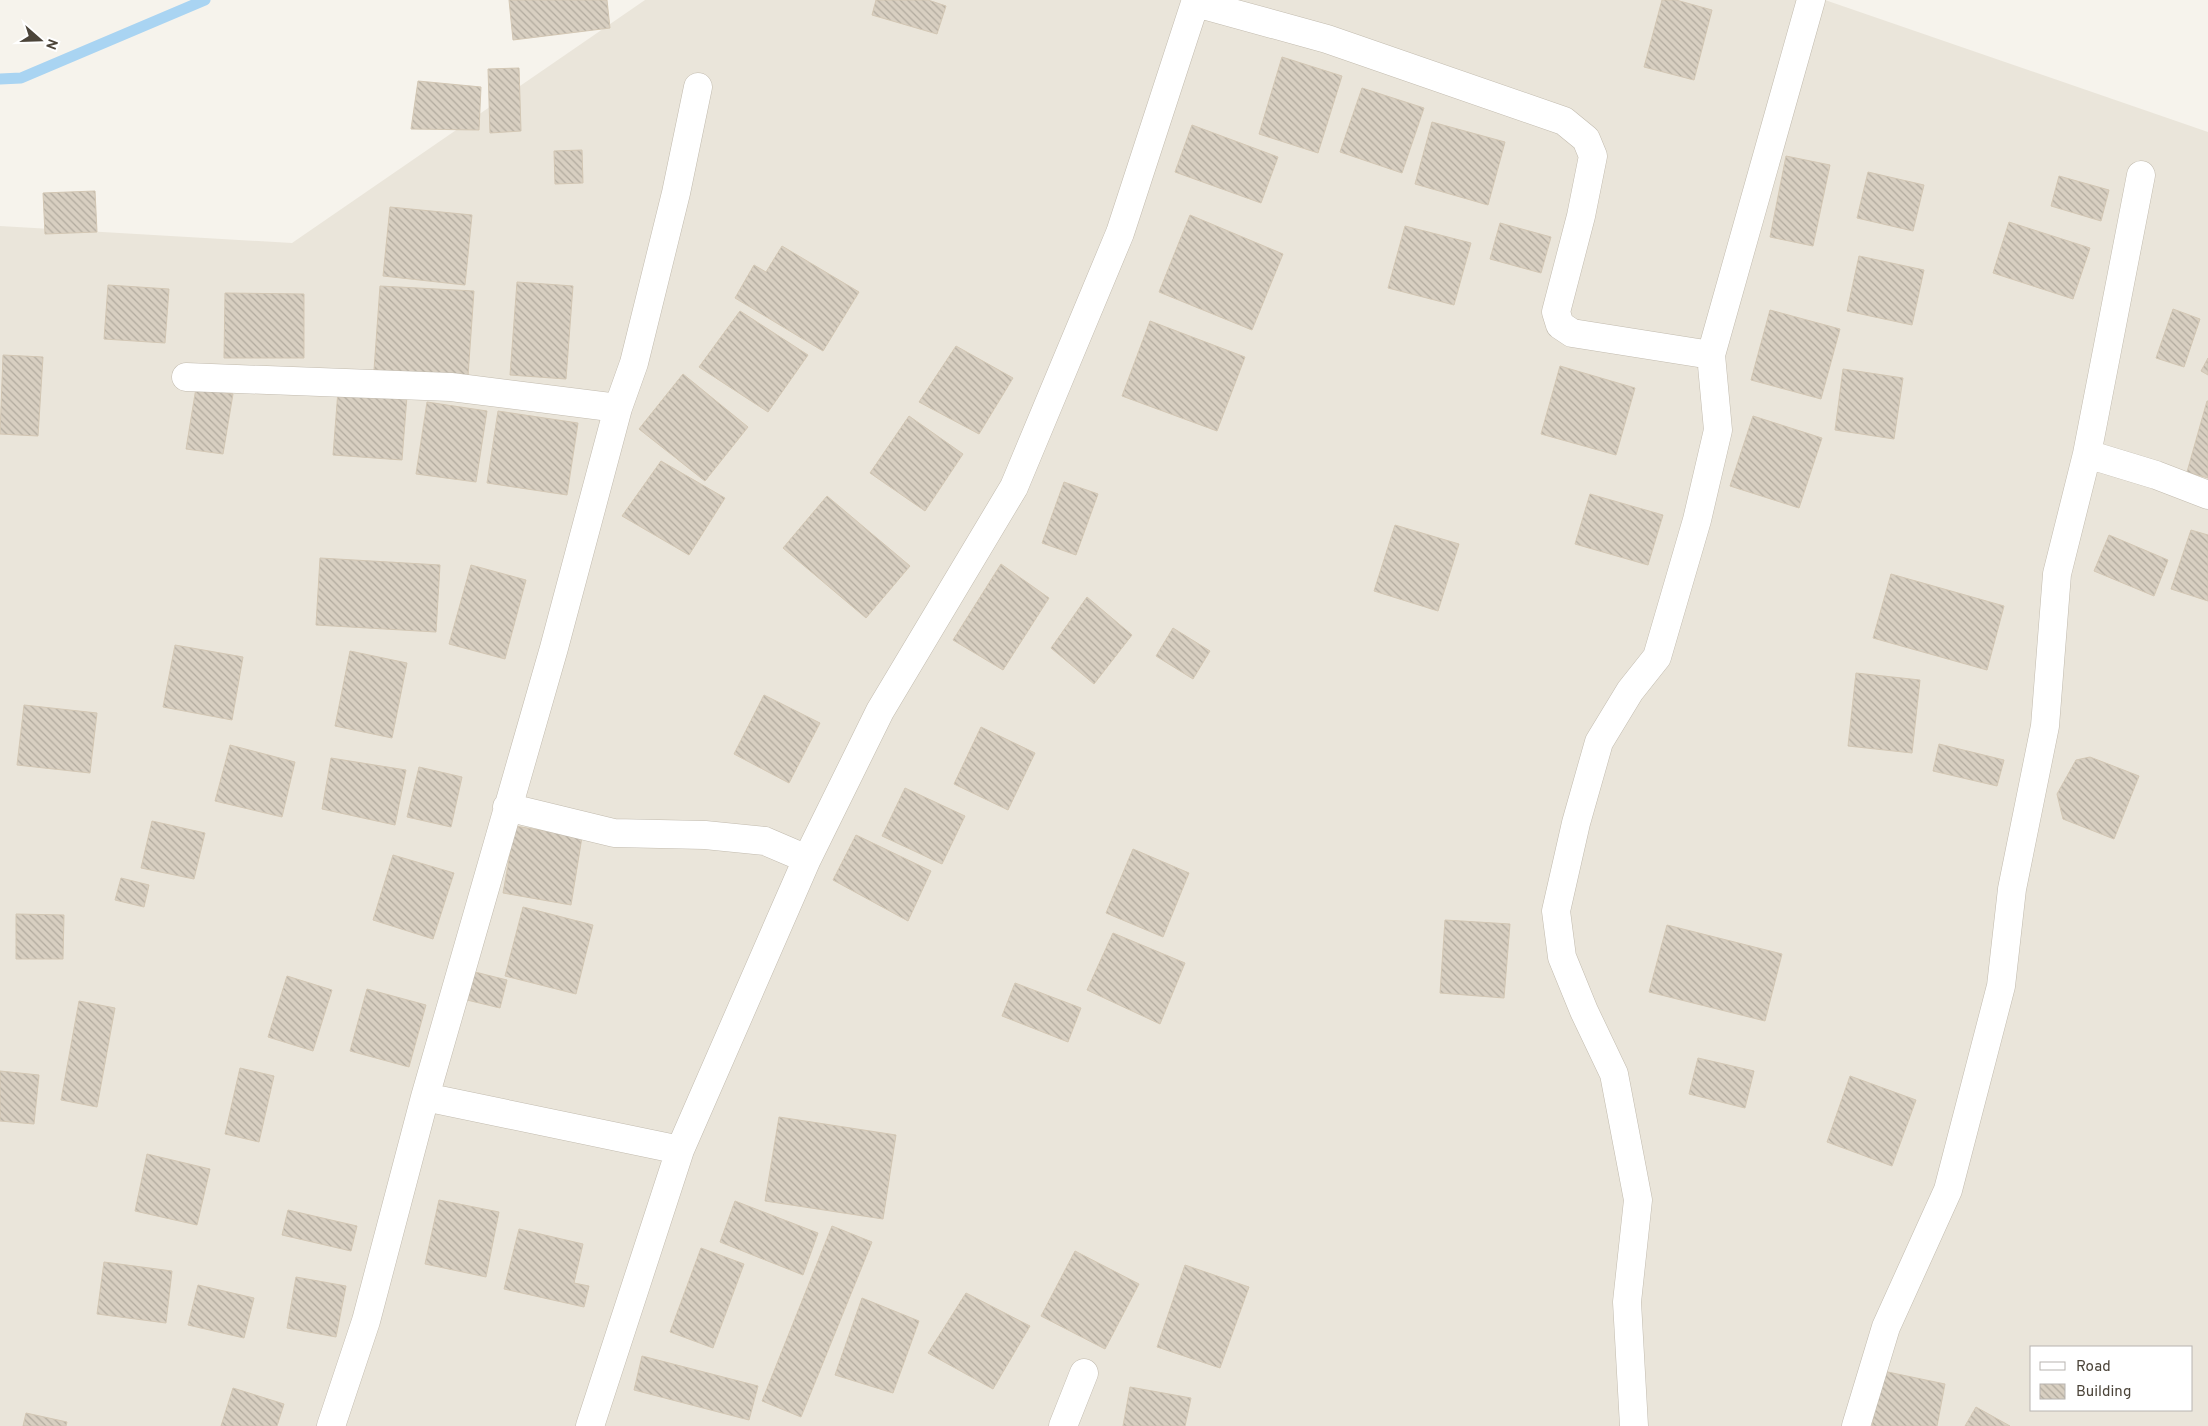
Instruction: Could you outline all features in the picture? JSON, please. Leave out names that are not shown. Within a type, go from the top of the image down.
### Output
[{"type":"street","points":[[1634,1426],[1627,1302],[1638,1200],[1614,1074],[1584,1011],[1562,957],[1556,911],[1576,823],[1599,742],[1630,691],[1657,657],[1697,520],[1718,430],[1711,355],[1811,0]]},
{"type":"street","points":[[590,1426],[680,1150],[807,859],[880,710],[1014,487],[1120,233],[1196,1],[1327,39],[1564,121],[1586,139],[1593,156],[1581,216],[1556,312],[1560,325],[1572,333],[1711,355]]},
{"type":"street","points":[[331,1426],[366,1321],[425,1097],[554,648],[618,408],[637,353],[676,193],[698,87]]},
{"type":"street","points":[[1856,1426],[1886,1327],[1948,1190],[2001,986],[2012,889],[2045,726],[2057,574],[2087,454],[2140,175]]},
{"type":"street","points":[[186,376],[451,387],[618,408]]},
{"type":"street","points":[[2087,454],[2156,475],[2208,495]]},
{"type":"street","points":[[507,807],[614,833],[705,835],[765,841],[807,859]]},
{"type":"street","points":[[425,1097],[680,1150]]},
{"type":"street","points":[[1064,1426],[1084,1373]]},
{"type":"shaded area","points":[[645,0],[1825,0],[2208,132],[2208,1426],[0,1426],[0,226],[292,243]]},
{"type":"building","points":[[509,0],[607,0],[610,28],[513,40]]},
{"type":"building","points":[[876,0],[928,0],[946,6],[937,34],[872,15]]},
{"type":"building","points":[[1662,0],[1676,0],[1712,10],[1694,80],[1644,67]]},
{"type":"building","points":[[1282,57],[1342,76],[1318,153],[1259,134]]},
{"type":"building","points":[[519,68],[521,131],[490,133],[488,69]]},
{"type":"building","points":[[418,81],[481,87],[479,130],[411,129]]},
{"type":"building","points":[[1362,88],[1424,108],[1402,173],[1340,152]]},
{"type":"building","points":[[1432,122],[1505,142],[1488,205],[1415,184]]},
{"type":"building","points":[[1192,125],[1278,157],[1261,203],[1175,172]]},
{"type":"building","points":[[582,150],[583,183],[555,184],[554,151]]},
{"type":"building","points":[[1786,156],[1830,165],[1813,246],[1770,237]]},
{"type":"building","points":[[1868,172],[1924,185],[1913,231],[1857,218]]},
{"type":"building","points":[[2059,176],[2109,190],[2101,221],[2051,206]]},
{"type":"building","points":[[95,191],[97,232],[45,234],[43,193]]},
{"type":"building","points":[[390,207],[472,215],[465,285],[383,276]]},
{"type":"building","points":[[1190,215],[1283,254],[1252,330],[1159,292]]},
{"type":"building","points":[[2009,222],[2090,248],[2073,299],[1993,273]]},
{"type":"building","points":[[1500,223],[1551,237],[1541,273],[1490,259]]},
{"type":"building","points":[[1405,226],[1471,243],[1454,305],[1388,288]]},
{"type":"building","points":[[782,246],[859,292],[823,351],[735,298],[754,265],[766,272]]},
{"type":"building","points":[[1859,256],[1924,270],[1912,325],[1847,311]]},
{"type":"building","points":[[517,282],[573,286],[566,379],[510,375]]},
{"type":"building","points":[[108,285],[169,289],[165,343],[104,339]]},
{"type":"building","points":[[380,286],[474,291],[468,376],[374,370]]},
{"type":"building","points":[[225,293],[304,294],[304,358],[224,358]]},
{"type":"building","points":[[2173,309],[2200,319],[2184,367],[2156,358]]},
{"type":"building","points":[[1770,310],[1840,329],[1821,399],[1751,380]]},
{"type":"building","points":[[740,311],[808,355],[768,412],[699,367]]},
{"type":"building","points":[[1150,321],[1245,357],[1217,431],[1122,396]]},
{"type":"building","points":[[956,346],[1013,378],[979,434],[919,402]]},
{"type":"building","points":[[3,355],[43,357],[38,436],[0,434]]},
{"type":"building","points":[[2208,358],[2208,375],[2201,371]]},
{"type":"building","points":[[1560,366],[1635,388],[1616,455],[1541,434]]},
{"type":"building","points":[[1843,369],[1903,378],[1894,439],[1835,430]]},
{"type":"building","points":[[683,374],[748,427],[705,481],[639,429]]},
{"type":"building","points":[[196,388],[233,394],[223,454],[186,449]]},
{"type":"building","points":[[338,391],[407,396],[402,460],[333,455]]},
{"type":"building","points":[[2208,401],[2208,478],[2187,472]]},
{"type":"building","points":[[427,402],[487,411],[476,482],[416,474]]},
{"type":"building","points":[[498,411],[578,423],[567,495],[487,483]]},
{"type":"building","points":[[909,416],[963,454],[925,511],[870,473]]},
{"type":"building","points":[[1753,416],[1822,438],[1799,508],[1730,486]]},
{"type":"building","points":[[661,461],[725,498],[689,555],[622,516]]},
{"type":"building","points":[[1064,482],[1098,494],[1076,555],[1042,543]]},
{"type":"building","points":[[1590,494],[1663,515],[1648,565],[1575,544]]},
{"type":"building","points":[[827,496],[910,566],[866,618],[783,548]]},
{"type":"building","points":[[1395,525],[1459,544],[1438,611],[1374,591]]},
{"type":"building","points":[[2191,530],[2208,535],[2208,601],[2171,589]]},
{"type":"building","points":[[2109,535],[2168,560],[2154,596],[2094,571]]},
{"type":"building","points":[[320,558],[440,565],[436,632],[316,625]]},
{"type":"building","points":[[1001,564],[1049,598],[1003,670],[953,640]]},
{"type":"building","points":[[471,565],[526,580],[505,659],[449,644]]},
{"type":"building","points":[[1891,574],[2004,606],[1987,670],[1873,638]]},
{"type":"building","points":[[1087,597],[1132,635],[1094,684],[1051,648]]},
{"type":"building","points":[[1173,628],[1210,651],[1193,679],[1156,656]]},
{"type":"building","points":[[175,645],[243,657],[232,720],[163,707]]},
{"type":"building","points":[[350,651],[407,663],[392,738],[335,726]]},
{"type":"building","points":[[1856,673],[1920,680],[1912,753],[1848,746]]},
{"type":"building","points":[[764,695],[820,723],[789,783],[734,754]]},
{"type":"building","points":[[24,705],[97,713],[90,773],[17,765]]},
{"type":"building","points":[[981,727],[1035,753],[1008,810],[954,784]]},
{"type":"building","points":[[1939,744],[2004,760],[1997,786],[1933,771]]},
{"type":"building","points":[[230,745],[295,762],[282,817],[215,801]]},
{"type":"building","points":[[2090,757],[2139,776],[2114,839],[2063,819],[2057,794],[2076,760]]},
{"type":"building","points":[[331,758],[406,770],[395,825],[322,809]]},
{"type":"building","points":[[419,767],[462,777],[451,827],[407,817]]},
{"type":"building","points":[[905,788],[965,816],[942,864],[882,836]]},
{"type":"building","points":[[152,821],[205,833],[194,879],[141,868]]},
{"type":"building","points":[[515,826],[582,837],[571,905],[503,893]]},
{"type":"building","points":[[856,835],[931,871],[908,921],[833,880]]},
{"type":"building","points":[[1133,849],[1189,873],[1163,937],[1106,913]]},
{"type":"building","points":[[393,855],[454,873],[433,939],[373,920]]},
{"type":"building","points":[[121,878],[149,885],[144,907],[115,900]]},
{"type":"building","points":[[523,907],[593,925],[576,994],[505,976]]},
{"type":"building","points":[[16,914],[64,915],[63,959],[16,959]]},
{"type":"building","points":[[1445,920],[1510,924],[1504,998],[1440,993]]},
{"type":"building","points":[[1667,925],[1782,954],[1765,1021],[1649,992]]},
{"type":"building","points":[[1113,933],[1185,963],[1160,1024],[1087,990]]},
{"type":"building","points":[[475,972],[507,980],[500,1008],[467,1000]]},
{"type":"building","points":[[287,976],[332,990],[313,1051],[268,1037]]},
{"type":"building","points":[[1015,983],[1081,1008],[1068,1042],[1002,1016]]},
{"type":"building","points":[[367,989],[426,1005],[409,1067],[350,1051]]},
{"type":"building","points":[[79,1001],[115,1008],[97,1107],[61,1100]]},
{"type":"building","points":[[1698,1058],[1754,1071],[1745,1108],[1689,1094]]},
{"type":"building","points":[[240,1068],[274,1076],[259,1142],[225,1134]]},
{"type":"building","points":[[0,1071],[39,1075],[34,1124],[0,1121]]},
{"type":"building","points":[[1850,1076],[1916,1100],[1892,1166],[1827,1142]]},
{"type":"building","points":[[779,1117],[896,1135],[883,1219],[765,1201]]},
{"type":"building","points":[[147,1154],[210,1169],[197,1225],[135,1211]]},
{"type":"building","points":[[439,1200],[499,1212],[486,1277],[425,1264]]},
{"type":"building","points":[[735,1201],[818,1233],[803,1275],[720,1242]]},
{"type":"building","points":[[288,1210],[357,1226],[351,1251],[282,1235]]},
{"type":"building","points":[[832,1226],[872,1242],[801,1417],[762,1401]]},
{"type":"building","points":[[519,1229],[583,1244],[574,1283],[589,1286],[584,1307],[504,1289]]},
{"type":"building","points":[[701,1248],[744,1264],[713,1348],[670,1332]]},
{"type":"building","points":[[1075,1251],[1139,1284],[1105,1349],[1041,1316]]},
{"type":"building","points":[[104,1262],[172,1271],[166,1323],[97,1314]]},
{"type":"building","points":[[1185,1265],[1249,1287],[1220,1368],[1157,1347]]},
{"type":"building","points":[[296,1277],[346,1286],[336,1337],[287,1328]]},
{"type":"building","points":[[198,1285],[254,1298],[244,1338],[188,1325]]},
{"type":"building","points":[[966,1293],[1030,1326],[993,1389],[928,1353]]},
{"type":"building","points":[[862,1298],[919,1321],[893,1393],[835,1375]]},
{"type":"building","points":[[642,1356],[758,1386],[749,1420],[634,1390]]},
{"type":"building","points":[[1883,1371],[1945,1384],[1937,1426],[1872,1426]]},
{"type":"building","points":[[1130,1387],[1191,1398],[1185,1426],[1123,1426]]},
{"type":"building","points":[[233,1388],[284,1404],[277,1426],[221,1426]]},
{"type":"building","points":[[1976,1407],[2010,1426],[1965,1426]]},
{"type":"building","points":[[26,1413],[67,1422],[66,1426],[23,1426]]},
{"type":"waterway","points":[[0,79],[21,78],[205,0]]}]
